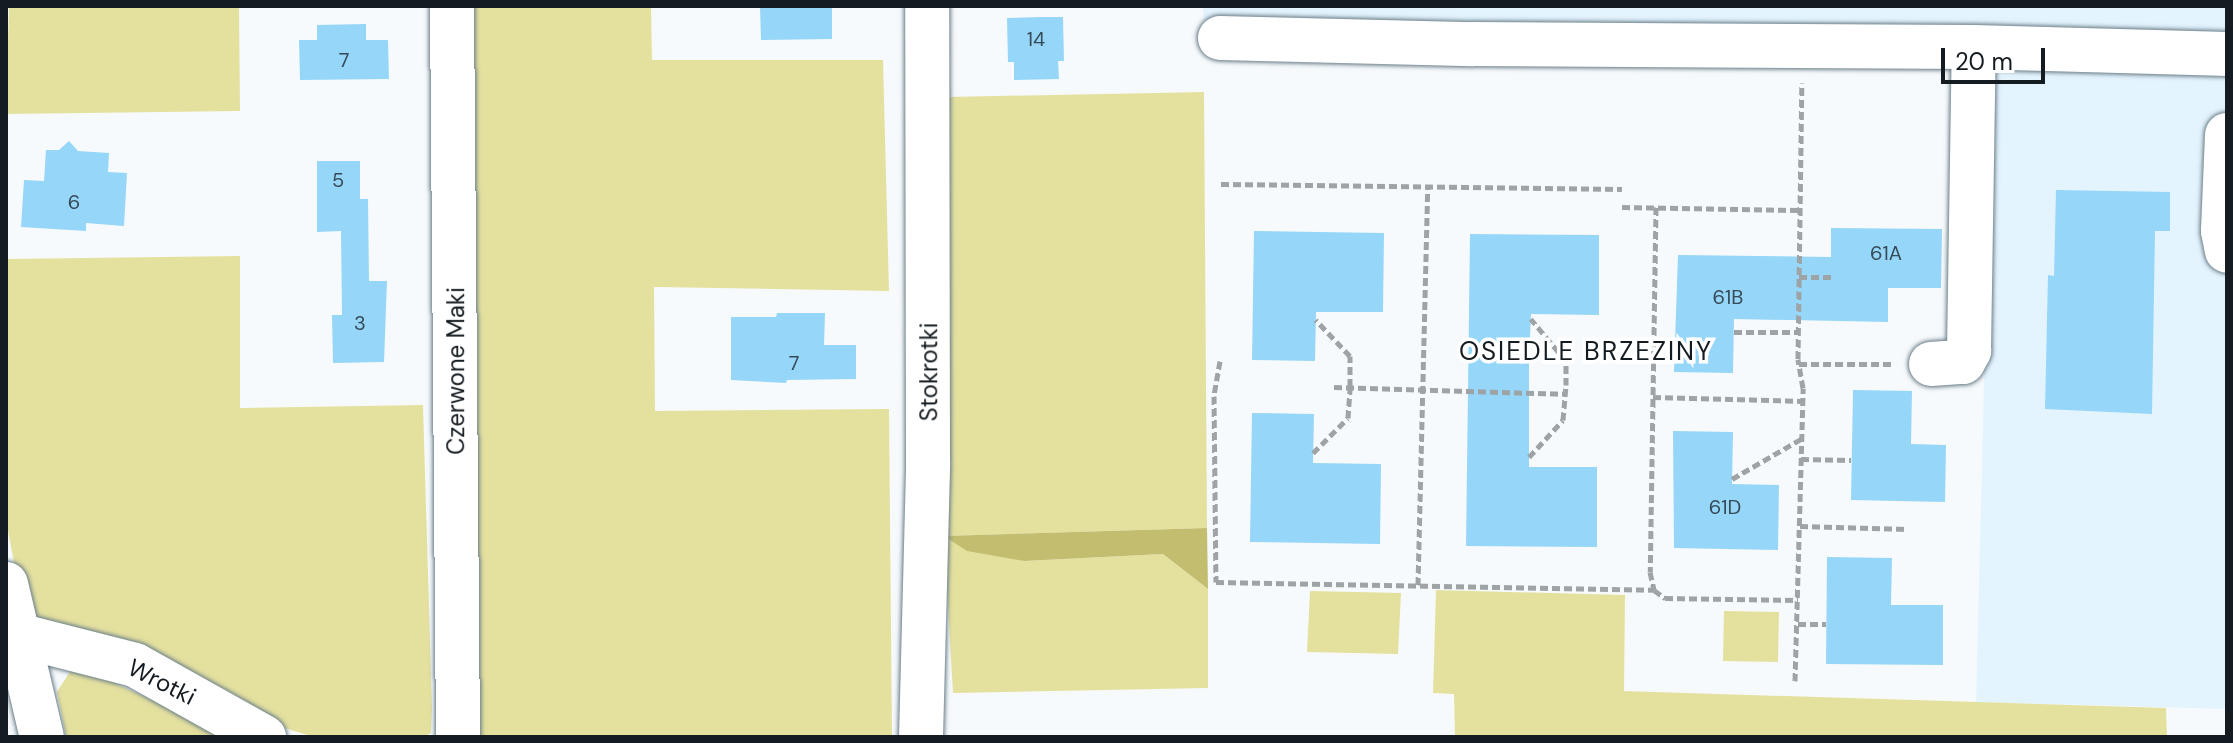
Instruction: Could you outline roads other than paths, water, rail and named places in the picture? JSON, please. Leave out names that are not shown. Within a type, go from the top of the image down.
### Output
[{"type":"street","name":"Czerwone Maki","points":[[452,6],[458,737]]},
{"type":"street","name":"Stokrotki","points":[[921,737],[928,463],[927,6]]},
{"type":"street","points":[[1220,38],[1468,44],[1974,47],[2227,54]]},
{"type":"street","points":[[1931,364],[1963,362],[1969,351],[1974,47]]},
{"type":"street","points":[[2227,135],[2223,231],[2227,251]]},
{"type":"street","points":[[6,584],[13,633],[42,737]]},
{"type":"street","name":"Wrotki","points":[[13,633],[135,665],[264,737]]},
{"type":"district","name":"OSIEDLE BRZEZINY","points":[[1586,352]]}]
